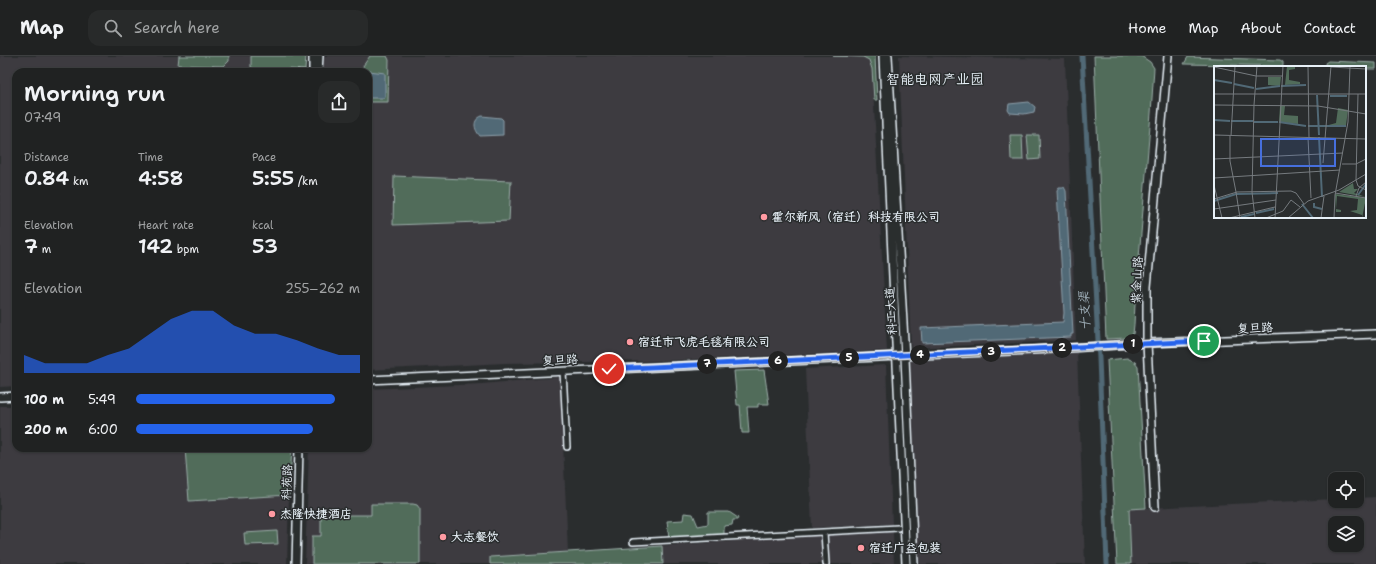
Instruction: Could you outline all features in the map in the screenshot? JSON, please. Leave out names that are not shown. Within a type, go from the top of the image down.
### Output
[{"type":"street","points":[[313,68],[314,56]]},
{"type":"street","points":[[318,68],[319,56]]},
{"type":"street","name":"科工大道","points":[[883,56],[906,564]]},
{"type":"street","name":"科工大道","points":[[888,56],[914,564]]},
{"type":"street","name":"紫金山路","points":[[1155,507],[1147,343],[1147,287],[1168,56]]},
{"type":"street","name":"复旦路","points":[[372,380],[904,356],[1147,343],[1376,334]]},
{"type":"street","points":[[563,371],[566,447]]},
{"type":"street","points":[[0,397],[12,396]]},
{"type":"street","name":"科苑路","points":[[296,564],[299,452]]},
{"type":"street","name":"科苑路","points":[[300,564],[302,452]]},
{"type":"street","points":[[633,542],[898,528]]},
{"type":"street","points":[[824,532],[826,564]]},
{"type":"shaded area","points":[[0,56],[306,56],[305,68],[12,68],[12,386],[0,387]]},
{"type":"shaded area","points":[[324,56],[833,56],[867,58],[871,62],[887,351],[658,361],[505,363],[372,370],[372,68],[323,68]],"holes":[[[444,179],[511,181],[393,225]]]},
{"type":"shaded area","points":[[899,56],[1065,59],[1076,340],[911,348]]},
{"type":"shaded area","points":[[1077,352],[1085,564],[919,564],[910,361]]},
{"type":"shaded area","points":[[886,365],[892,524],[812,528],[805,369]]},
{"type":"shaded area","points":[[560,377],[568,552],[821,535],[823,564],[305,564],[309,452],[372,452],[372,389],[482,384]]},
{"type":"shaded area","points":[[0,406],[12,406],[12,452],[185,452],[189,501],[289,495],[287,564],[0,564]]},
{"type":"shaded area","points":[[1376,497],[1376,564],[1131,564],[1129,509],[1328,499],[1328,508],[1364,508],[1364,498]]},
{"type":"shaded area","points":[[893,532],[894,564],[829,564],[828,535]]},
{"type":"green space","points":[[179,56],[229,56],[229,61],[224,66],[178,65]]},
{"type":"green space","points":[[251,56],[306,56],[305,68],[251,67]]},
{"type":"green space","points":[[370,56],[387,56],[389,60],[388,102],[372,102],[372,68],[363,68]]},
{"type":"green space","points":[[833,56],[875,56],[877,100],[874,100],[872,69],[869,60],[863,57]]},
{"type":"green space","points":[[1094,56],[1141,56],[1150,62],[1154,68],[1134,329],[1133,334],[1127,338],[1106,339]]},
{"type":"green space","points":[[1188,57],[1280,60],[1283,62],[1283,66],[1184,64]]},
{"type":"green space","points":[[1328,61],[1376,63],[1376,69],[1366,69],[1366,66],[1326,66],[1325,63]]},
{"type":"green space","points":[[1010,135],[1022,135],[1023,160],[1011,160]]},
{"type":"green space","points":[[1027,135],[1039,135],[1040,159],[1029,160]]},
{"type":"green space","points":[[394,176],[511,181],[509,221],[393,225]]},
{"type":"green space","points":[[1127,358],[1135,362],[1138,366],[1146,508],[1129,509],[1131,564],[1117,564],[1107,360]]},
{"type":"green space","points":[[764,370],[769,404],[758,404],[758,407],[747,407],[749,433],[742,433],[740,405],[737,405],[734,371]]},
{"type":"green space","points":[[185,452],[292,452],[289,495],[189,501]]},
{"type":"green space","points":[[371,504],[417,505],[420,509],[420,564],[312,564],[312,536],[321,536],[321,515],[371,515]]},
{"type":"green space","points":[[708,512],[729,512],[738,518],[737,520],[733,520],[732,525],[724,526],[724,535],[669,538],[667,521],[683,520],[684,513],[693,514],[698,526],[708,524]]},
{"type":"green space","points":[[277,531],[278,544],[245,545],[244,533]]},
{"type":"green space","points":[[662,546],[663,564],[490,564],[490,557]]},
{"type":"water","points":[[372,71],[385,73],[384,98],[372,98]]},
{"type":"water","points":[[1029,102],[1035,107],[1034,112],[1024,114],[1010,113],[1008,110],[1009,104]]},
{"type":"water","points":[[482,116],[501,118],[503,120],[503,135],[480,136],[475,128],[475,122]]},
{"type":"water","points":[[1059,187],[1064,187],[1066,191],[1073,334],[1071,334],[1071,337],[922,343],[921,328],[1063,322],[1064,313],[1057,190]]},
{"type":"waterway","name":"十支渠","points":[[1082,56],[1099,358],[1107,564]]},
{"type":"place","name":"霍尔新风（宿迁）科技有限公司","points":[[764,217]]},
{"type":"place","name":"宿迁市飞虎毛毯有限公司","points":[[630,342]]},
{"type":"place","name":"杰隆快捷酒店","points":[[272,514]]},
{"type":"place","name":"大志餐饮","points":[[443,537]]},
{"type":"place","name":"宿迁广益包装","points":[[861,548]]},
{"type":"district","name":"智能电网产业园","points":[[935,79]]},
{"type":"route","points":[[609,369],[1204,341]]}]
